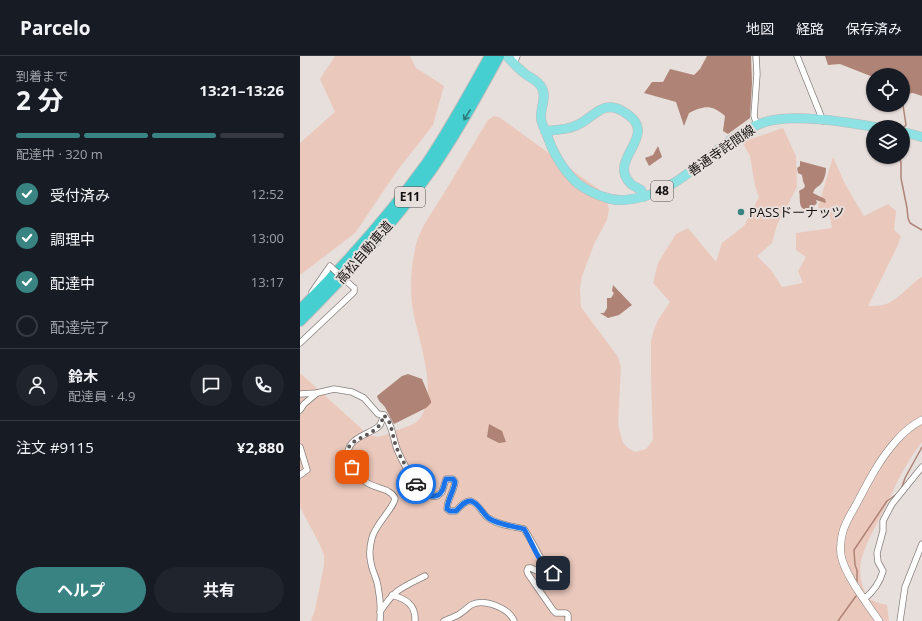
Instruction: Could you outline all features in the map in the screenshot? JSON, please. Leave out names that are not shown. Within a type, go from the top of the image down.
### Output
[{"type":"highway","name":"高松自動車道","points":[[300,310],[333,277],[385,218],[427,163],[464,104],[490,56]]},
{"type":"highway","name":"高松自動車道","points":[[300,321],[338,282],[391,222],[432,169],[470,111],[499,56]]},
{"type":"main road","name":"善通寺詫間線","points":[[513,60],[522,72],[537,81],[542,88],[544,99],[541,117],[549,142],[561,165],[578,184],[597,195],[614,200],[643,197],[663,191],[742,133],[757,125],[786,119],[866,126]]},
{"type":"main road","name":"48","points":[[545,131],[562,130],[575,126],[585,121],[597,110],[607,107],[624,112],[636,121],[638,128],[637,138],[624,162],[624,172],[630,183],[641,190],[643,197]]},
{"type":"main road","points":[[910,134],[922,137]]},
{"type":"street","points":[[756,56],[757,74],[754,116],[757,125]]},
{"type":"street","points":[[798,56],[823,121]]},
{"type":"street","points":[[300,306],[330,266],[354,288],[354,292],[300,343]]},
{"type":"street","points":[[300,394],[317,393],[334,389],[352,392],[364,398],[378,414],[384,415],[390,423],[399,454],[419,489],[430,495],[437,496],[442,492],[446,479],[453,479],[455,482],[447,509],[450,511],[456,511],[466,502],[471,501],[476,504],[488,518],[497,523],[524,529],[538,556],[549,571],[559,580],[557,581],[531,568],[528,568],[528,574],[553,610],[556,613],[566,613],[568,615],[568,621]]},
{"type":"street","points":[[300,410],[304,404],[317,393]]},
{"type":"street","points":[[380,621],[378,586],[371,563],[370,552],[375,529],[393,505],[395,498],[388,490],[365,482],[352,467],[347,452],[354,440],[378,427],[384,415]]},
{"type":"street","points":[[879,621],[844,567],[841,554],[843,529],[872,474],[884,456],[897,440],[916,423],[922,420]]},
{"type":"street","points":[[300,447],[307,470],[300,475]]},
{"type":"street","points":[[864,599],[871,594],[881,578],[883,571],[878,562],[877,553],[883,531],[883,521],[892,504],[922,467]]},
{"type":"street","points":[[900,621],[905,587],[922,544]]},
{"type":"street","points":[[380,612],[392,595],[400,588],[425,576]]},
{"type":"street","points":[[392,595],[403,598],[410,604],[414,610],[415,621]]},
{"type":"street","points":[[444,621],[457,616],[476,603],[491,604],[501,608],[508,612],[514,621]]},
{"type":"shaded area","points":[[335,56],[410,56],[416,68],[444,86],[433,125],[397,171],[355,233],[300,275],[300,143],[335,112],[320,79]]},
{"type":"shaded area","points":[[707,56],[751,56],[752,83],[750,118],[728,134],[723,131],[725,116],[716,109],[707,107],[689,113],[684,126],[676,102],[644,93],[652,82],[663,82],[670,69],[694,75],[700,69]]},
{"type":"shaded area","points":[[825,56],[922,56],[922,96],[910,93],[910,68],[866,68],[866,74],[840,64],[828,65]]},
{"type":"shaded area","points":[[494,116],[499,117],[601,191],[606,199],[609,209],[607,220],[595,242],[582,276],[580,288],[581,307],[618,357],[621,367],[618,425],[623,443],[635,452],[646,449],[653,440],[651,341],[658,320],[670,302],[653,283],[658,263],[676,234],[688,228],[716,262],[722,243],[744,226],[759,197],[755,186],[750,156],[742,142],[783,128],[796,156],[797,187],[777,225],[772,243],[757,256],[771,270],[782,287],[803,283],[798,271],[806,257],[796,250],[796,233],[832,228],[830,216],[818,207],[833,157],[845,184],[864,216],[888,204],[896,211],[894,230],[901,236],[868,306],[889,303],[900,296],[914,282],[922,277],[922,442],[900,476],[870,537],[861,561],[860,570],[865,591],[870,599],[887,605],[889,621],[311,621],[315,610],[324,565],[324,555],[300,507],[300,373],[364,431],[372,436],[382,436],[413,424],[419,420],[426,405],[428,391],[425,361],[414,317],[411,297],[412,270],[417,242],[425,223],[488,120]]},
{"type":"shaded area","points":[[658,146],[662,157],[649,166],[645,158],[653,155]]},
{"type":"shaded area","points":[[800,161],[826,168],[823,182],[815,189],[813,193],[825,199],[826,203],[816,200],[817,203],[813,207],[809,209],[802,208],[799,191],[805,186],[802,175],[798,173],[797,168],[800,166]]},
{"type":"shaded area","points":[[613,285],[632,305],[619,315],[608,318],[600,313],[604,313],[607,308],[607,298],[611,298],[614,293],[612,291]]},
{"type":"shaded area","points":[[408,374],[422,379],[431,403],[426,408],[394,424],[377,396],[402,376]]},
{"type":"shaded area","points":[[489,424],[502,431],[506,442],[499,443],[487,437]]},
{"type":"waterway","points":[[904,112],[905,120]]},
{"type":"waterway","points":[[901,164],[901,178],[908,218],[910,223],[922,230]]},
{"type":"waterway","points":[[901,490],[905,478],[922,447]]},
{"type":"waterway","points":[[857,583],[854,550],[887,501],[897,494]]},
{"type":"waterway","points":[[838,621],[856,596]]},
{"type":"way so far","points":[[352,467],[348,458],[348,448],[354,440],[378,427],[384,415],[390,423],[399,454],[416,484]]},
{"type":"place","name":"PASSドーナッツ","points":[[741,212]]},
{"type":"route","points":[[416,484],[419,489],[424,492],[437,496],[442,492],[446,479],[453,479],[455,482],[447,509],[450,511],[456,511],[462,504],[471,501],[476,504],[488,518],[497,523],[524,529],[538,556],[549,571],[553,573]]}]
